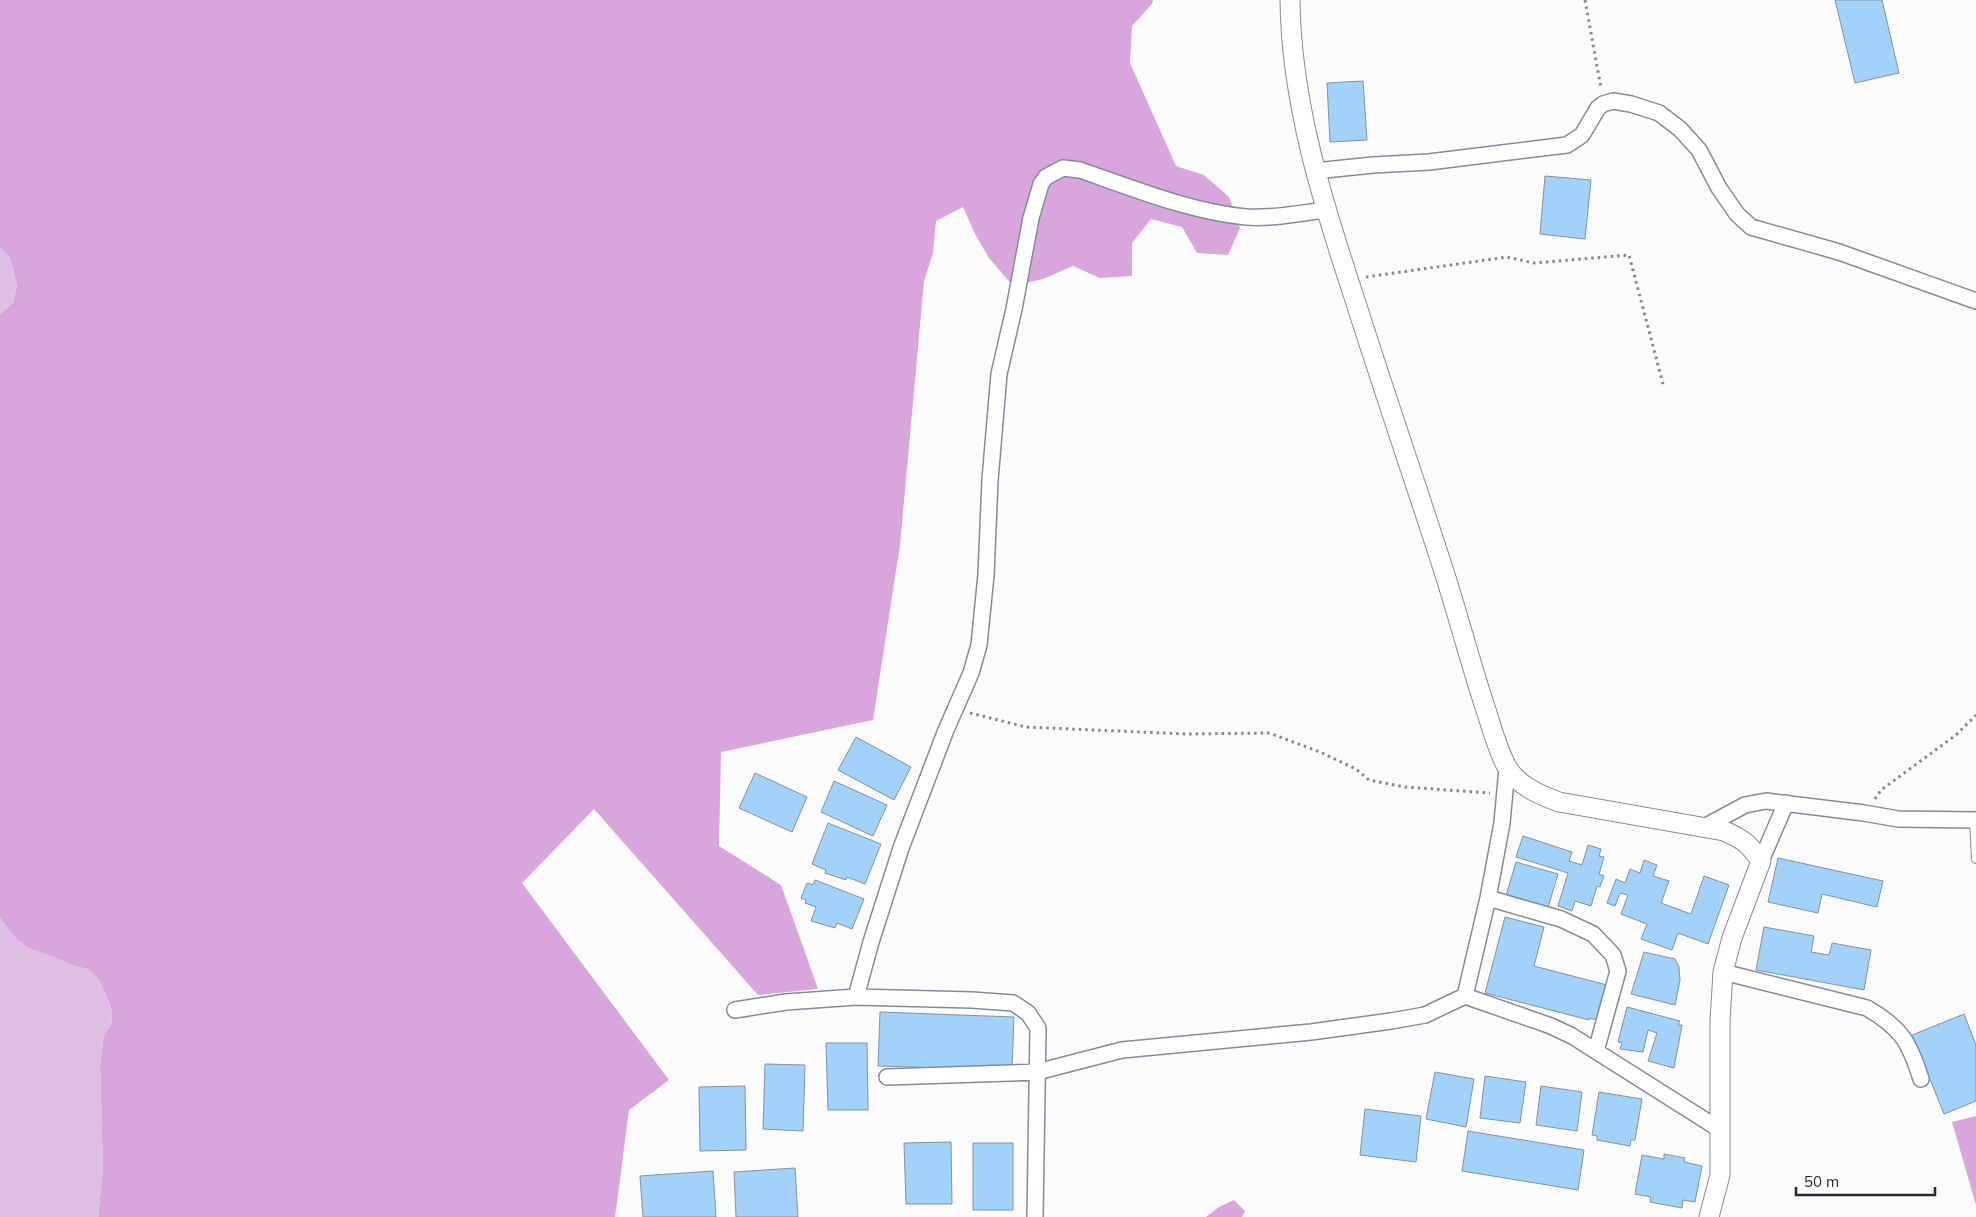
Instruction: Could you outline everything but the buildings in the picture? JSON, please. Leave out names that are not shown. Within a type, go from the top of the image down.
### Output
[{"type":"street","points":[[1290,0],[1291,37],[1299,94],[1315,171],[1326,210],[1440,558],[1475,677],[1499,750],[1507,768],[1519,781],[1538,795],[1559,802],[1630,816],[1706,826],[1724,831],[1743,839],[1751,846],[1761,860]]},
{"type":"street","points":[[1315,171],[1429,162],[1567,145],[1582,135],[1598,108],[1603,104],[1613,101],[1631,104],[1660,113],[1680,128],[1699,150],[1719,188],[1737,214],[1752,226],[1838,252],[1976,301]]},
{"type":"street","points":[[856,997],[871,942],[901,848],[954,710],[971,673],[979,645],[986,575],[990,480],[999,374],[1041,184],[1046,177],[1063,168],[1080,170],[1197,208],[1244,216],[1266,217],[1326,210]]},
{"type":"street","points":[[1465,996],[1488,898],[1502,823],[1507,768]]},
{"type":"street","points":[[1706,826],[1750,803],[1766,801],[1898,819],[1975,820]]},
{"type":"street","points":[[1709,1217],[1720,1175],[1719,1129],[1723,972],[1732,938],[1761,860],[1786,803]]},
{"type":"street","points":[[1488,898],[1561,919],[1593,934],[1613,955],[1618,970],[1596,1051]]},
{"type":"street","points":[[1723,972],[1867,1008],[1887,1020],[1903,1036],[1914,1057],[1921,1079]]},
{"type":"street","points":[[887,1077],[1038,1072],[1122,1050],[1311,1032],[1425,1015],[1465,996],[1551,1026],[1596,1051],[1719,1129]]},
{"type":"street","points":[[735,1010],[786,1002],[856,997],[924,998],[1013,1003],[1028,1012],[1038,1028],[1035,1217]]},
{"type":"lane","points":[[1975,820],[1976,859]]},
{"type":"path","points":[[1585,0],[1603,104]]},
{"type":"path","points":[[1348,280],[1507,257],[1534,264],[1630,255],[1663,384]]},
{"type":"path","points":[[954,710],[1026,727],[1186,734],[1269,734],[1320,752],[1347,764],[1369,780],[1405,787],[1505,795]]},
{"type":"path","points":[[1864,813],[1881,790],[1956,734],[1976,715]]},
{"type":"shaded area","points":[[0,0],[1153,0],[1152,4],[1132,26],[1130,63],[1176,166],[1204,175],[1229,197],[1240,228],[1228,255],[1197,253],[1182,227],[1151,219],[1132,243],[1132,276],[1100,278],[1073,266],[1043,279],[1013,286],[989,258],[975,234],[963,207],[936,221],[933,253],[924,281],[900,545],[873,720],[721,752],[719,846],[781,885],[818,989],[758,995],[594,809],[522,883],[669,1080],[629,1110],[615,1217],[98,1217],[103,1170],[100,1065],[104,1036],[112,1023],[111,1007],[98,978],[87,969],[74,966],[28,948],[17,940],[0,918],[0,314],[13,303],[17,285],[10,258],[0,247]]},
{"type":"shaded area","points":[[0,247],[10,258],[17,285],[13,303],[0,314]]},
{"type":"shaded area","points":[[0,918],[17,940],[28,948],[74,966],[87,969],[98,978],[111,1007],[112,1023],[104,1036],[100,1065],[103,1170],[98,1217],[0,1217]]},
{"type":"shaded area","points":[[1976,1116],[1976,1205],[1952,1122]]},
{"type":"shaded area","points":[[1234,1200],[1245,1211],[1242,1217],[1206,1217],[1219,1207]]}]
